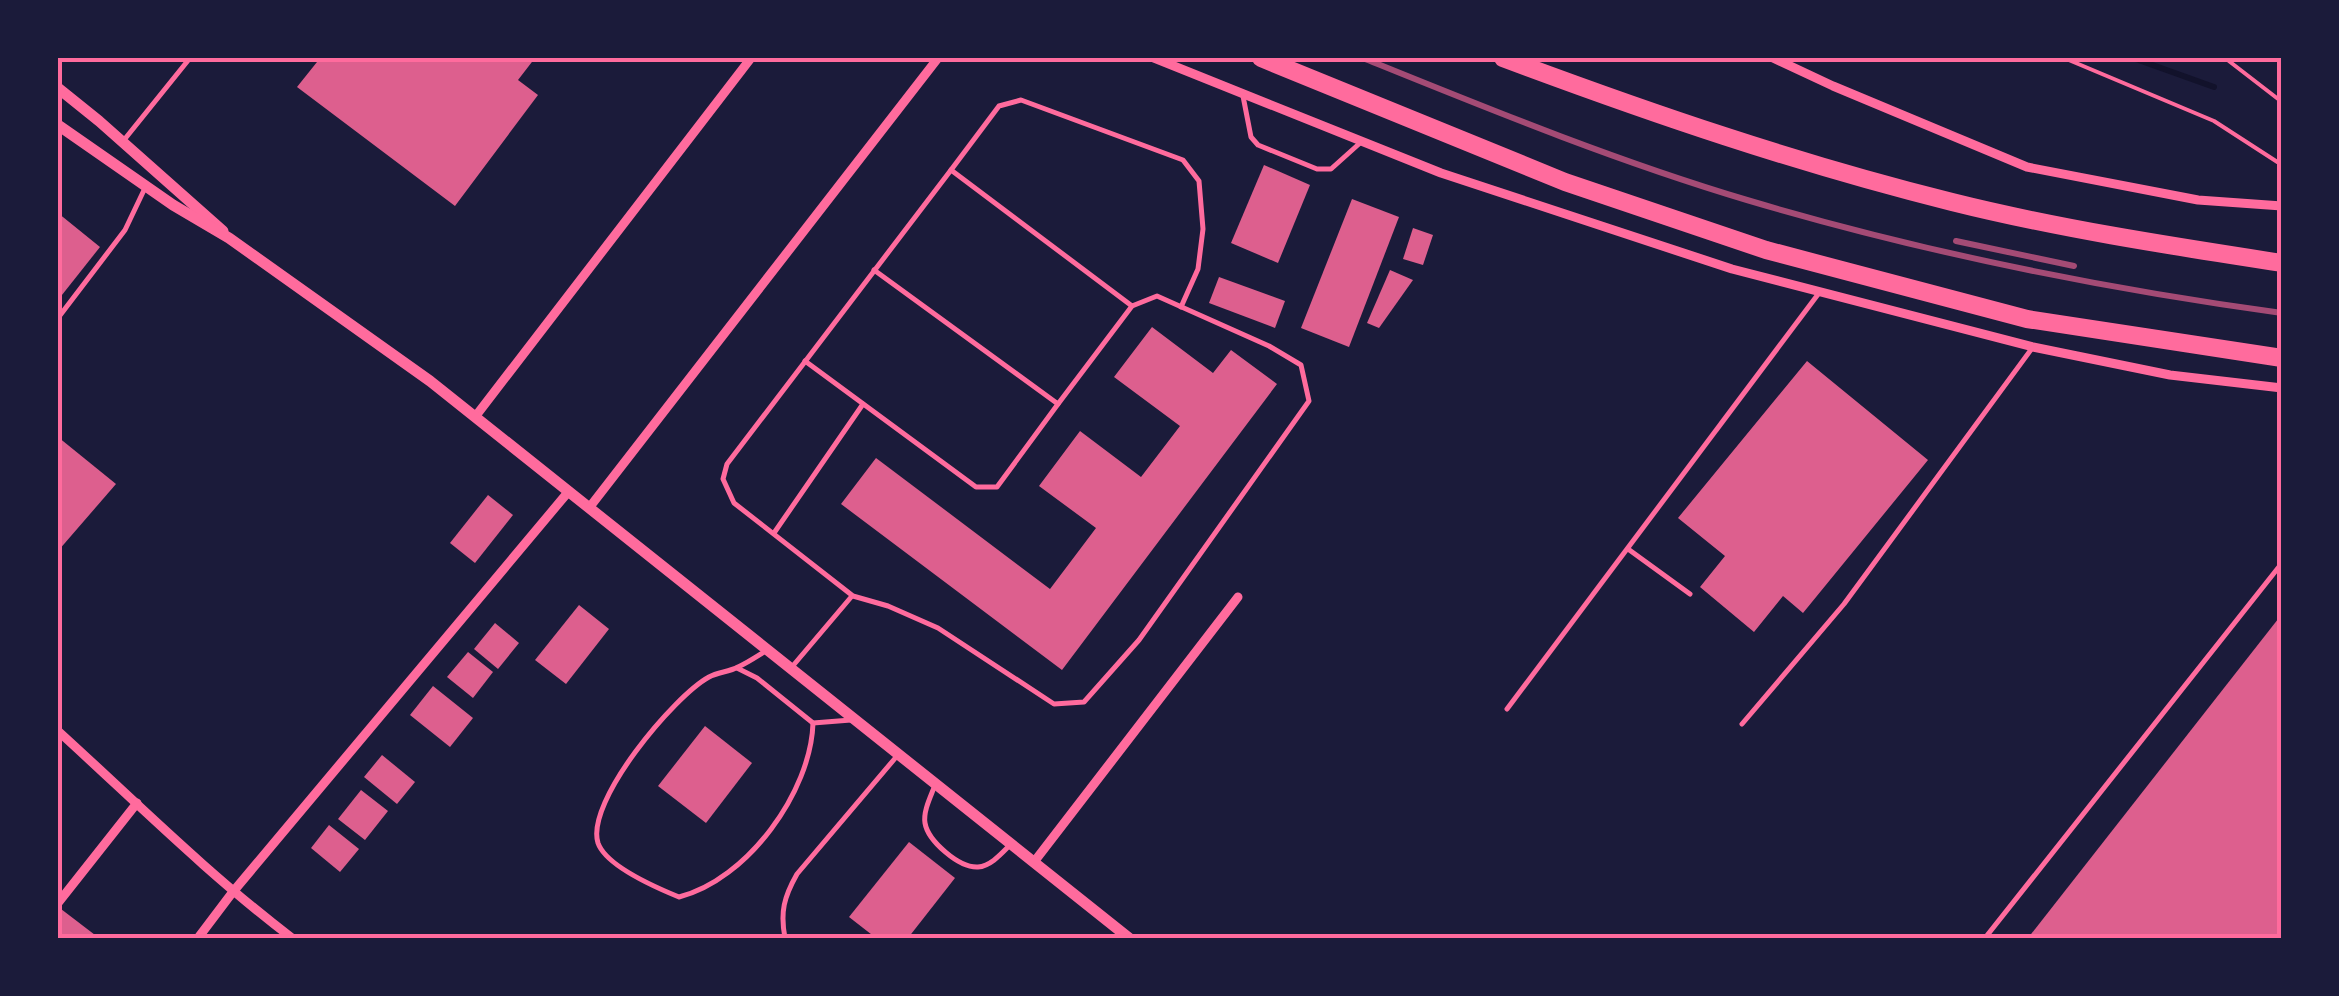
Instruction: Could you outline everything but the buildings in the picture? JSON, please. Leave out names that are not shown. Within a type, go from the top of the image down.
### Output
[{"type":"highway","points":[[1260,58],[1564,182],[1766,250],[2027,318],[2282,358]]},
{"type":"highway","points":[[1503,58],[1734,140],[1955,203],[2164,245],[2282,263]]},
{"type":"street","points":[[475,417],[751,58]]},
{"type":"street","points":[[590,508],[938,58]]},
{"type":"street","points":[[1154,58],[1441,173],[1601,228],[1819,292],[2033,348],[2170,375],[2282,388]]},
{"type":"street","points":[[1773,58],[2027,167],[2198,200],[2282,206]]},
{"type":"street","points":[[58,88],[212,218],[228,238]]},
{"type":"street","points":[[58,125],[145,187],[228,238],[475,417],[1129,938]]},
{"type":"street","points":[[198,938],[568,491]]},
{"type":"street","points":[[1034,862],[1238,597]]},
{"type":"street","points":[[58,731],[232,893],[292,938]]},
{"type":"street","points":[[58,903],[137,803]]},
{"type":"lane","points":[[122,142],[190,58]]},
{"type":"lane","points":[[1242,92],[1251,137],[1258,145],[1317,169],[1330,169],[1362,141]]},
{"type":"lane","points":[[805,361],[976,487],[997,487],[1132,306],[1156,296],[1269,346],[1301,365],[1309,401],[1139,640],[1084,702],[1054,704],[938,628],[853,596],[734,503],[723,479],[727,464],[998,106],[1021,100],[1182,160],[1199,181],[1204,229],[1198,268],[1181,307]]},
{"type":"lane","points":[[950,170],[1132,306]]},
{"type":"lane","points":[[58,318],[126,230],[145,187]]},
{"type":"lane","points":[[874,270],[1058,404]]},
{"type":"lane","points":[[1507,708],[1819,292]]},
{"type":"lane","points":[[1742,724],[1844,604],[2033,348]]},
{"type":"lane","points":[[774,533],[863,404]]},
{"type":"lane","points":[[1628,548],[1690,594]]},
{"type":"lane","points":[[1985,938],[2282,563]]},
{"type":"lane","points":[[789,670],[853,596]]},
{"type":"lane","points":[[766,651],[692,688],[644,740],[611,790],[596,824],[599,846],[622,868],[679,897],[705,891],[742,864],[774,823],[804,773],[812,748],[813,723]]},
{"type":"lane","points":[[737,668],[756,678],[813,723],[853,720]]},
{"type":"lane","points":[[784,938],[781,916],[785,894],[797,874],[898,756]]},
{"type":"lane","points":[[935,785],[926,807],[925,824],[934,842],[961,862],[978,867],[993,861],[1011,844]]},
{"type":"path","points":[[2064,58],[2214,121],[2282,165]]},
{"type":"path","points":[[2224,58],[2282,102]]},
{"type":"waterway","points":[[2133,58],[2214,87]]},
{"type":"railway","points":[[1363,58],[1601,151],[1813,219],[2012,267],[2282,313]]},
{"type":"railway","points":[[1956,241],[2074,266]]}]
